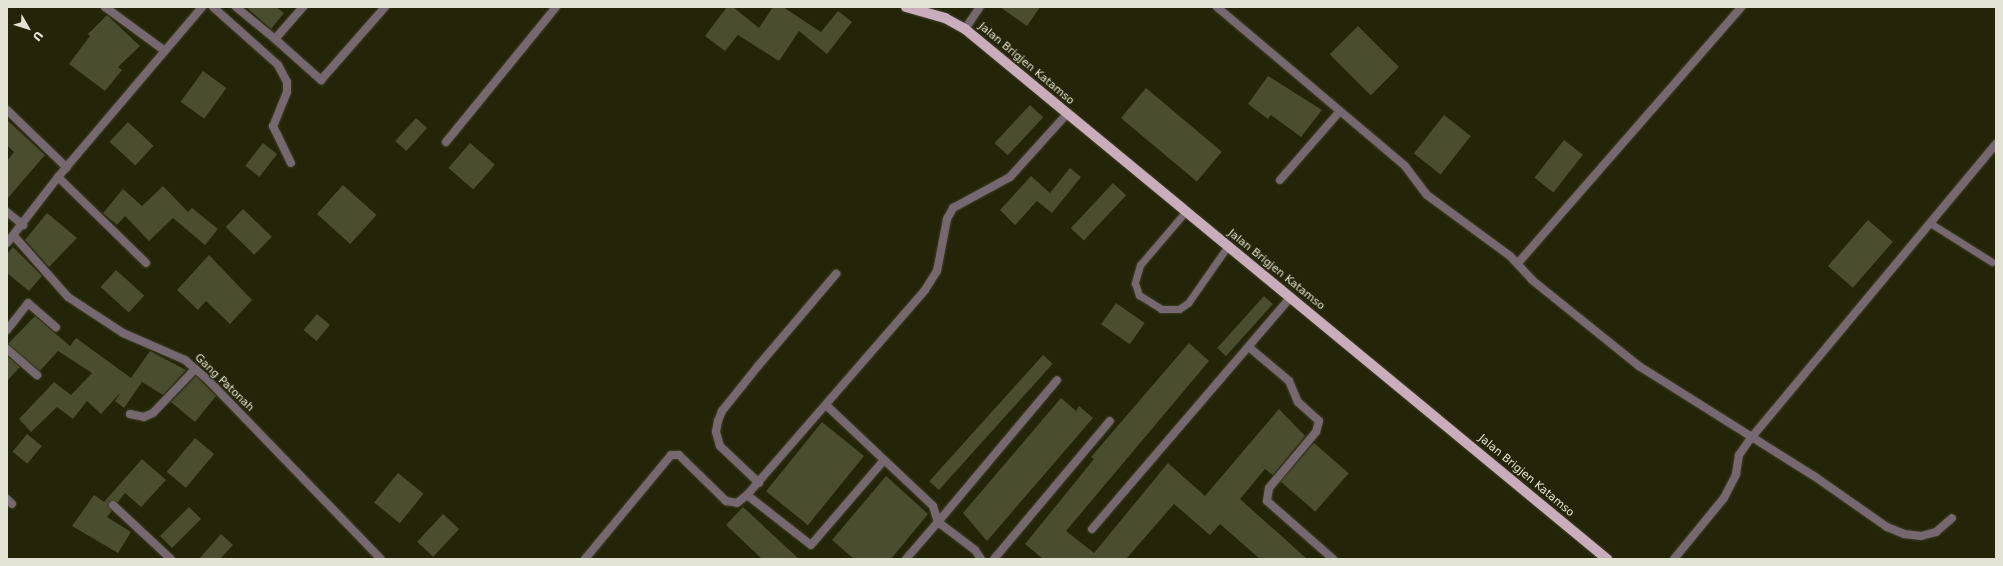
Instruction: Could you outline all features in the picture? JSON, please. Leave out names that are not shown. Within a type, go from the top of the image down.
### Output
[{"type":"main road","points":[[906,7],[945,18]]},
{"type":"main road","name":"Jalan Brigjen Katamso","points":[[945,18],[965,29],[1607,559]]},
{"type":"street","points":[[106,7],[165,51]]},
{"type":"street","points":[[7,243],[23,225],[58,176],[67,168],[202,7]]},
{"type":"street","points":[[213,7],[278,66],[287,82],[287,92],[273,126],[291,163]]},
{"type":"street","points":[[236,7],[321,80],[385,7]]},
{"type":"street","points":[[275,39],[303,7]]},
{"type":"street","points":[[446,142],[556,7]]},
{"type":"street","name":"Jalan Brigjen Katamso","points":[[925,7],[945,18]]},
{"type":"street","points":[[965,29],[980,7]]},
{"type":"street","points":[[1217,7],[1405,166],[1428,195],[1518,264],[1532,280],[1639,366],[1883,524],[1904,534],[1921,536],[1936,532],[1952,518]]},
{"type":"street","points":[[1518,264],[1741,7]]},
{"type":"street","points":[[7,110],[67,168]]},
{"type":"street","points":[[1280,180],[1340,111]]},
{"type":"street","points":[[585,559],[671,455],[678,455],[726,501],[737,503],[747,495],[931,282],[937,271],[947,219],[953,208],[1010,178],[1067,114]]},
{"type":"street","points":[[1674,559],[1724,498],[1736,474],[1739,455],[1751,438],[1996,144]]},
{"type":"street","points":[[58,176],[146,263]]},
{"type":"street","points":[[7,212],[23,225]]},
{"type":"street","name":"Gang Patonah","points":[[14,236],[68,297],[123,333],[185,360],[381,559]]},
{"type":"street","points":[[758,483],[720,446],[716,432],[718,421],[722,411],[758,366],[836,274]]},
{"type":"street","points":[[1092,529],[1250,348],[1291,297]]},
{"type":"street","points":[[7,330],[28,303],[56,327]]},
{"type":"street","points":[[1250,348],[1289,381],[1298,402],[1319,421],[1316,432],[1274,480],[1266,496],[1267,501],[1333,559]]},
{"type":"street","points":[[7,349],[37,375]]},
{"type":"street","points":[[130,414],[144,416],[153,413],[195,369]]},
{"type":"street","points":[[906,559],[1057,380]]},
{"type":"street","points":[[826,405],[933,506],[938,522],[976,550],[981,559]]},
{"type":"street","points":[[994,559],[1110,422]]},
{"type":"street","points":[[747,495],[811,545],[884,460]]},
{"type":"street","points":[[113,505],[171,559]]},
{"type":"lane","points":[[1186,211],[1140,265],[1135,283],[1140,296],[1162,309],[1179,309],[1188,302],[1227,246]]},
{"type":"lane","points":[[1930,223],[1992,262]]},
{"type":"building","points":[[246,7],[276,7],[284,13],[271,29]]},
{"type":"building","points":[[727,7],[733,7],[759,28],[773,7],[783,7],[821,32],[838,11],[852,22],[827,54],[799,31],[779,61],[738,35],[725,51],[705,36]]},
{"type":"building","points":[[1000,7],[1040,7],[1027,26]]},
{"type":"building","points":[[107,15],[140,46],[118,67],[122,70],[105,91],[69,64],[90,36],[88,34]]},
{"type":"building","points":[[1358,26],[1399,67],[1371,95],[1330,54]]},
{"type":"building","points":[[203,71],[226,88],[204,119],[181,102]]},
{"type":"building","points":[[1268,76],[1322,110],[1301,137],[1271,115],[1268,119],[1248,104]]},
{"type":"building","points":[[1146,88],[1222,152],[1197,182],[1121,118]]},
{"type":"building","points":[[1030,105],[1043,117],[1008,155],[995,143]]},
{"type":"building","points":[[1444,115],[1471,136],[1441,175],[1414,154]]},
{"type":"building","points":[[416,118],[427,128],[406,151],[395,141]]},
{"type":"building","points":[[7,120],[45,155],[7,199],[7,161],[14,152],[7,145]]},
{"type":"building","points":[[128,122],[154,146],[135,166],[110,142]]},
{"type":"building","points":[[1564,140],[1583,155],[1553,193],[1534,178]]},
{"type":"building","points":[[263,143],[277,154],[259,177],[245,166]]},
{"type":"building","points":[[470,143],[495,165],[473,190],[448,168]]},
{"type":"building","points":[[1070,168],[1081,177],[1052,213],[1037,201],[1015,225],[1000,210],[1031,176],[1050,193]]},
{"type":"building","points":[[1113,183],[1126,195],[1084,241],[1071,228]]},
{"type":"building","points":[[343,185],[376,215],[350,244],[317,214]]},
{"type":"building","points":[[163,186],[188,212],[192,208],[218,229],[205,245],[173,218],[149,241],[125,216],[117,225],[103,213],[123,189],[142,206]]},
{"type":"building","points":[[243,209],[272,237],[254,255],[226,227]]},
{"type":"building","points":[[47,213],[77,238],[49,267],[25,240]]},
{"type":"building","points":[[1868,220],[1893,242],[1853,288],[1828,266]]},
{"type":"building","points":[[13,247],[42,276],[29,291],[7,273],[7,254]]},
{"type":"building","points":[[209,255],[252,300],[230,324],[206,301],[198,310],[177,290]]},
{"type":"building","points":[[116,270],[144,295],[129,313],[101,287]]},
{"type":"building","points":[[1264,296],[1273,304],[1226,356],[1217,348]]},
{"type":"building","points":[[1116,303],[1145,323],[1130,344],[1101,324]]},
{"type":"building","points":[[317,314],[330,325],[317,341],[304,330]]},
{"type":"building","points":[[35,316],[70,346],[76,338],[131,378],[150,351],[186,370],[163,395],[142,382],[124,408],[115,401],[121,392],[101,414],[87,401],[73,419],[57,407],[31,432],[19,419],[54,382],[71,395],[92,373],[58,351],[40,371],[8,344]]},
{"type":"building","points":[[1189,343],[1209,361],[1066,531],[1094,553],[1168,463],[1205,496],[1279,409],[1305,436],[1273,475],[1265,469],[1240,499],[1307,559],[1260,559],[1220,524],[1210,535],[1174,504],[1126,559],[1043,559],[1025,544],[1094,459],[1091,457]]},
{"type":"building","points":[[1043,355],[1053,364],[939,490],[929,481]]},
{"type":"building","points":[[7,356],[20,367],[7,381]]},
{"type":"building","points":[[196,376],[216,396],[195,422],[171,402]]},
{"type":"building","points":[[1061,398],[1076,411],[1079,406],[1093,418],[987,541],[963,513]]},
{"type":"building","points":[[822,422],[864,456],[808,525],[766,491]]},
{"type":"building","points":[[27,434],[42,446],[27,464],[13,452]]},
{"type":"building","points":[[195,438],[214,454],[186,488],[167,472]]},
{"type":"building","points":[[1314,443],[1349,473],[1315,512],[1281,481]]},
{"type":"building","points":[[142,459],[166,480],[141,507],[125,493],[118,502],[109,502],[112,511],[107,517],[131,532],[118,553],[72,526],[94,495],[104,502]]},
{"type":"building","points":[[398,473],[424,494],[400,523],[374,503]]},
{"type":"building","points":[[886,476],[928,514],[891,559],[854,559],[832,540]]},
{"type":"building","points":[[189,507],[201,519],[172,548],[160,536]]},
{"type":"building","points":[[743,507],[799,559],[762,559],[726,525]]},
{"type":"building","points":[[443,514],[459,529],[433,557],[417,542]]},
{"type":"building","points":[[221,534],[233,545],[220,559],[199,559]]}]
